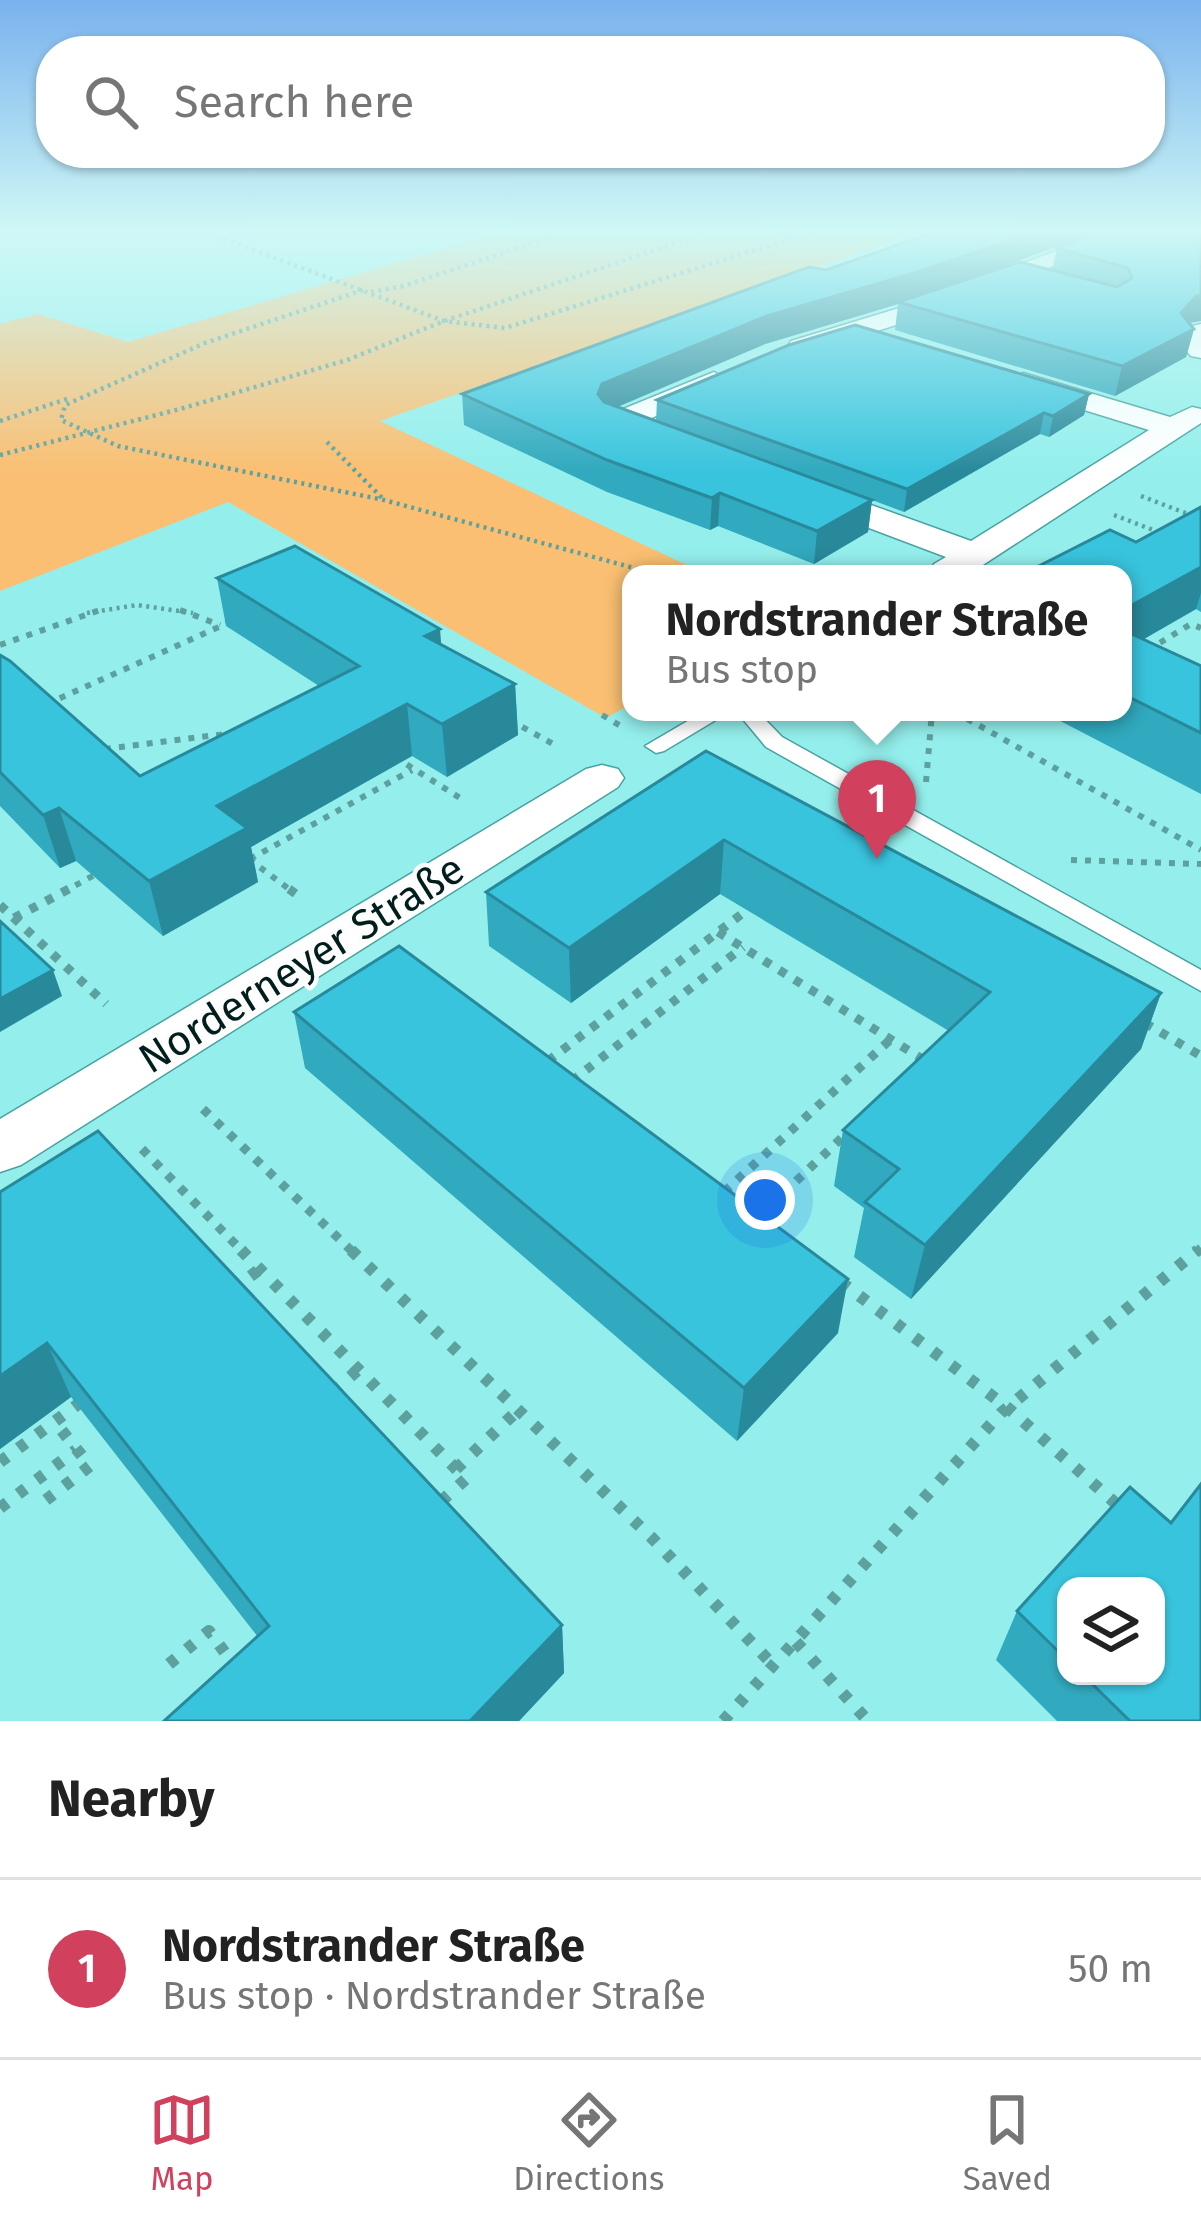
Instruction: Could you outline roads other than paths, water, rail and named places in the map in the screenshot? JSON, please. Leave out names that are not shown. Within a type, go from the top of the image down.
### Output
[{"type":"street","points":[[776,354],[912,311]]},
{"type":"street","points":[[856,331],[894,342]]},
{"type":"street","points":[[659,438],[617,422],[736,371]]},
{"type":"street","points":[[995,373],[1187,419]]},
{"type":"street","points":[[958,565],[1187,419]]},
{"type":"street","points":[[787,486],[975,555]]},
{"type":"street","name":"Norderneyer Straße","points":[[0,1148],[602,778]]},
{"type":"lane","points":[[656,746],[702,721]]},
{"type":"lane","points":[[755,721],[774,742],[1201,982]]},
{"type":"place","name":"Nordstrander Straße","points":[[877,859]]}]
